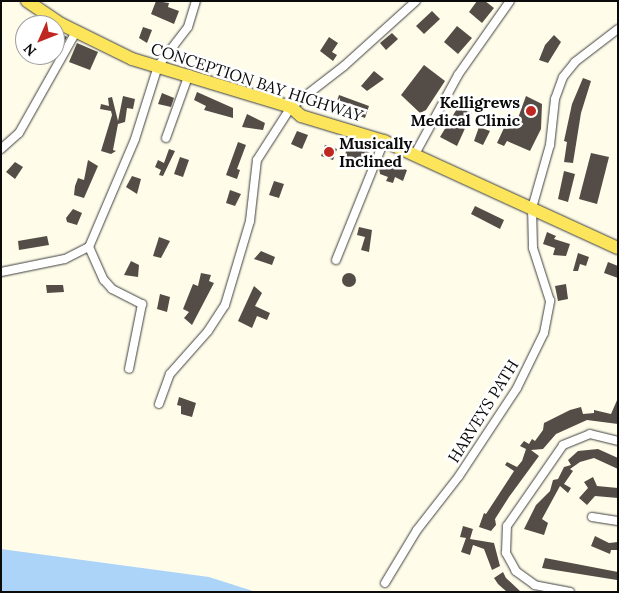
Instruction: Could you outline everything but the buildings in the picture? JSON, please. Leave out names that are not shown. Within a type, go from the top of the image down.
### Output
[{"type":"main road","name":"CONCEPTION BAY HIGHWAY","points":[[27,1],[61,24],[77,30],[132,59],[189,74],[291,107],[301,116],[384,141],[618,248]]},
{"type":"street","points":[[1,272],[65,259],[89,247],[135,139],[158,66],[188,27],[196,1]]},
{"type":"street","points":[[159,404],[170,374],[208,331],[226,305],[250,221],[257,160],[291,107],[344,66],[416,1]]},
{"type":"street","points":[[415,154],[458,76],[510,1]]},
{"type":"street","name":"HARVEYS PATH","points":[[385,583],[417,530],[459,476],[517,388],[544,333],[550,301],[533,248],[532,208],[550,145],[555,100],[563,77],[575,62],[618,28]]},
{"type":"street","points":[[1,149],[19,133],[77,30]]},
{"type":"street","points":[[166,138],[189,74]]},
{"type":"street","points":[[336,260],[384,141]]},
{"type":"street","points":[[89,247],[104,280],[112,288],[142,304],[129,369]]},
{"type":"street","points":[[570,592],[535,585],[516,572],[506,554],[507,526],[563,445],[590,434],[618,441]]},
{"type":"street","points":[[592,517],[618,521]]},
{"type":"water","points":[[1,549],[209,577],[256,592],[1,592]]},
{"type":"place","name":"Kelligrews Medical Clinic","points":[[531,111]]},
{"type":"place","name":"Musically Inclined","points":[[329,152]]}]
